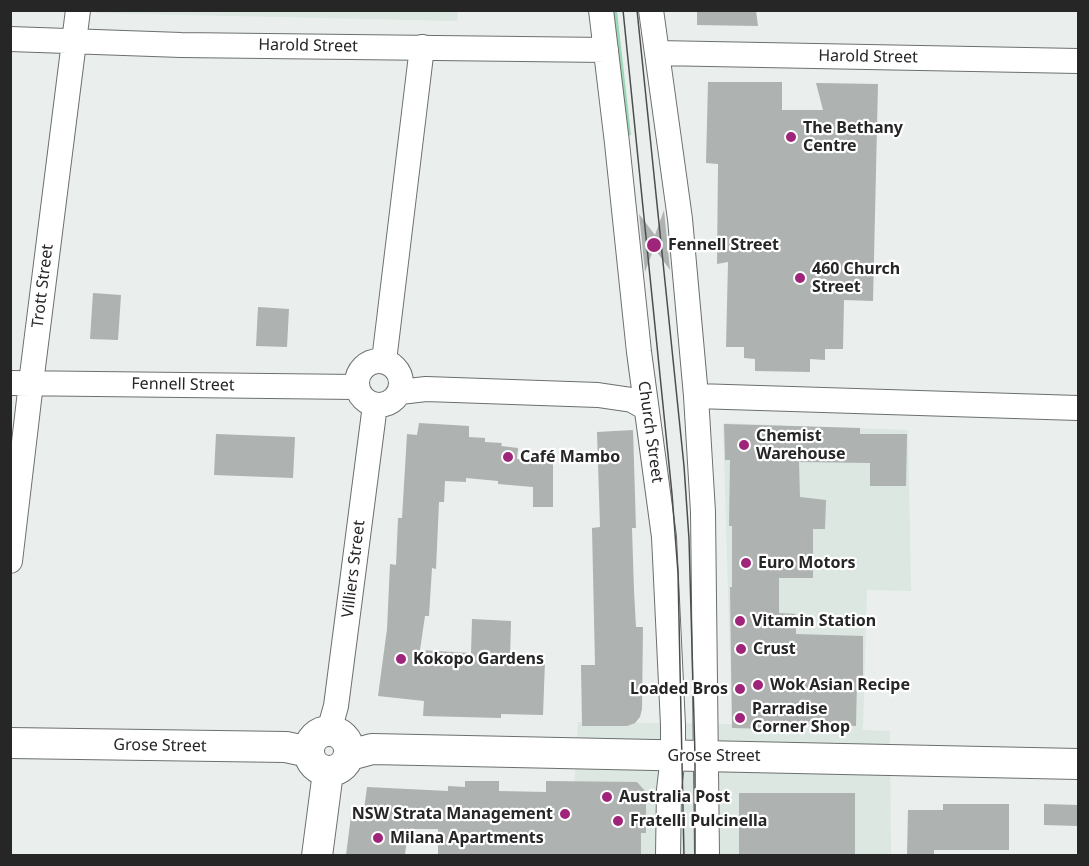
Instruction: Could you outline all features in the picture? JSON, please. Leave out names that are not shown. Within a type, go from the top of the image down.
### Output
[{"type":"street","name":"Trott Street","points":[[10,561],[21,383],[78,10]]},
{"type":"street","name":"Church Street","points":[[601,10],[646,408],[663,537],[673,714],[668,855]]},
{"type":"street","points":[[651,10],[680,219],[696,396],[702,512],[707,855]]},
{"type":"street","name":"Harold Street","points":[[10,39],[181,45],[606,50]]},
{"type":"street","points":[[384,361],[422,47]]},
{"type":"street","name":"Harold Street","points":[[657,52],[1078,61]]},
{"type":"street","points":[[384,361],[397,370],[401,384],[400,392],[394,400],[387,404],[375,405],[362,398],[356,387],[357,379],[364,366],[370,362],[384,361]]},
{"type":"street","name":"Fennell Street","points":[[21,383],[356,387]]},
{"type":"street","points":[[400,392],[426,389],[570,393],[620,397],[638,402],[646,408]]},
{"type":"street","points":[[696,396],[1078,408]]},
{"type":"street","name":"Villiers Street","points":[[329,731],[336,706],[375,405]]},
{"type":"street","points":[[317,855],[329,760],[349,746],[346,740],[336,732],[329,731]]},
{"type":"street","name":"Grose Street","points":[[10,743],[286,747],[329,760],[372,749],[1078,764]]},
{"type":"shaded area","points":[[458,10],[457,21],[96,13],[96,11]]},
{"type":"shaded area","points":[[723,423],[908,430],[911,591],[867,590],[863,730],[890,731],[891,855],[570,856],[578,722],[732,724]]},
{"type":"green space","points":[[612,11],[617,11],[631,135],[622,137]]},
{"type":"building","points":[[697,10],[756,10],[758,26],[697,25]]},
{"type":"building","name":"460 Church Street","points":[[708,82],[782,82],[782,110],[823,110],[816,83],[878,84],[873,301],[844,300],[843,349],[825,349],[825,360],[810,359],[810,372],[755,371],[755,359],[744,358],[744,347],[726,347],[728,262],[717,264],[718,164],[706,163]]},
{"type":"building","points":[[664,210],[670,270],[654,248],[645,272],[639,214],[655,235]]},
{"type":"building","points":[[93,293],[121,295],[118,340],[90,339]]},
{"type":"building","points":[[258,307],[289,309],[287,347],[256,346]]},
{"type":"building","points":[[419,423],[469,426],[469,437],[485,438],[485,442],[502,443],[501,446],[518,448],[517,459],[553,459],[553,507],[533,507],[533,487],[466,478],[466,482],[445,481],[444,502],[439,502],[436,569],[432,568],[429,616],[425,616],[420,650],[471,653],[472,619],[511,621],[510,660],[545,661],[543,715],[501,714],[501,718],[423,716],[424,701],[378,696],[387,629],[390,564],[396,565],[398,518],[402,518],[407,434],[417,435]]},
{"type":"building","points":[[724,424],[860,428],[860,434],[907,434],[906,486],[870,486],[870,463],[799,462],[800,497],[826,500],[825,529],[813,529],[813,578],[779,578],[779,613],[796,614],[796,634],[863,636],[863,680],[857,679],[856,726],[769,723],[769,729],[732,728],[730,587],[732,587],[732,526],[729,526],[730,460],[725,460]]},
{"type":"building","points":[[633,430],[636,528],[632,528],[634,591],[636,627],[643,627],[642,709],[635,723],[627,726],[582,726],[581,665],[595,665],[592,528],[600,527],[597,432]]},
{"type":"building","points":[[216,434],[295,437],[293,478],[214,475]]},
{"type":"building","points":[[465,781],[499,781],[499,791],[546,792],[546,781],[637,782],[646,792],[646,833],[641,833],[641,855],[438,855],[438,829],[408,829],[405,855],[346,855],[351,816],[363,817],[367,787],[448,791],[448,786],[465,787]]},
{"type":"building","points":[[739,793],[855,793],[855,855],[739,855]]},
{"type":"building","points":[[943,804],[1009,804],[1009,850],[934,850],[934,855],[907,855],[908,810],[943,810]]},
{"type":"building","points":[[1044,804],[1078,805],[1078,826],[1044,825]]},
{"type":"tram line","points":[[623,10],[678,573],[684,856]]},
{"type":"tram line","points":[[637,10],[684,466],[689,539],[695,756],[695,856]]},
{"type":"place","name":"The Bethany Centre","points":[[791,137]]},
{"type":"place","name":"Fennell Street","points":[[654,245]]},
{"type":"place","name":"460 Church Street","points":[[800,278]]},
{"type":"place","name":"Chemist Warehouse","points":[[744,445]]},
{"type":"place","name":"Café Mambo","points":[[508,457]]},
{"type":"place","name":"Euro Motors","points":[[746,563]]},
{"type":"place","name":"Vitamin Station","points":[[740,621]]},
{"type":"place","name":"Crust","points":[[741,649]]},
{"type":"place","name":"Kokopo Gardens","points":[[401,659]]},
{"type":"place","name":"Wok Asian Recipe","points":[[758,685]]},
{"type":"place","name":"Loaded Bros","points":[[740,689]]},
{"type":"place","name":"Parradise Corner Shop","points":[[740,718]]},
{"type":"place","name":"Australia Post","points":[[607,797]]},
{"type":"place","name":"NSW Strata Management","points":[[565,814]]},
{"type":"place","name":"Fratelli Pulcinella","points":[[618,821]]},
{"type":"place","name":"Milana Apartments","points":[[378,838]]}]
